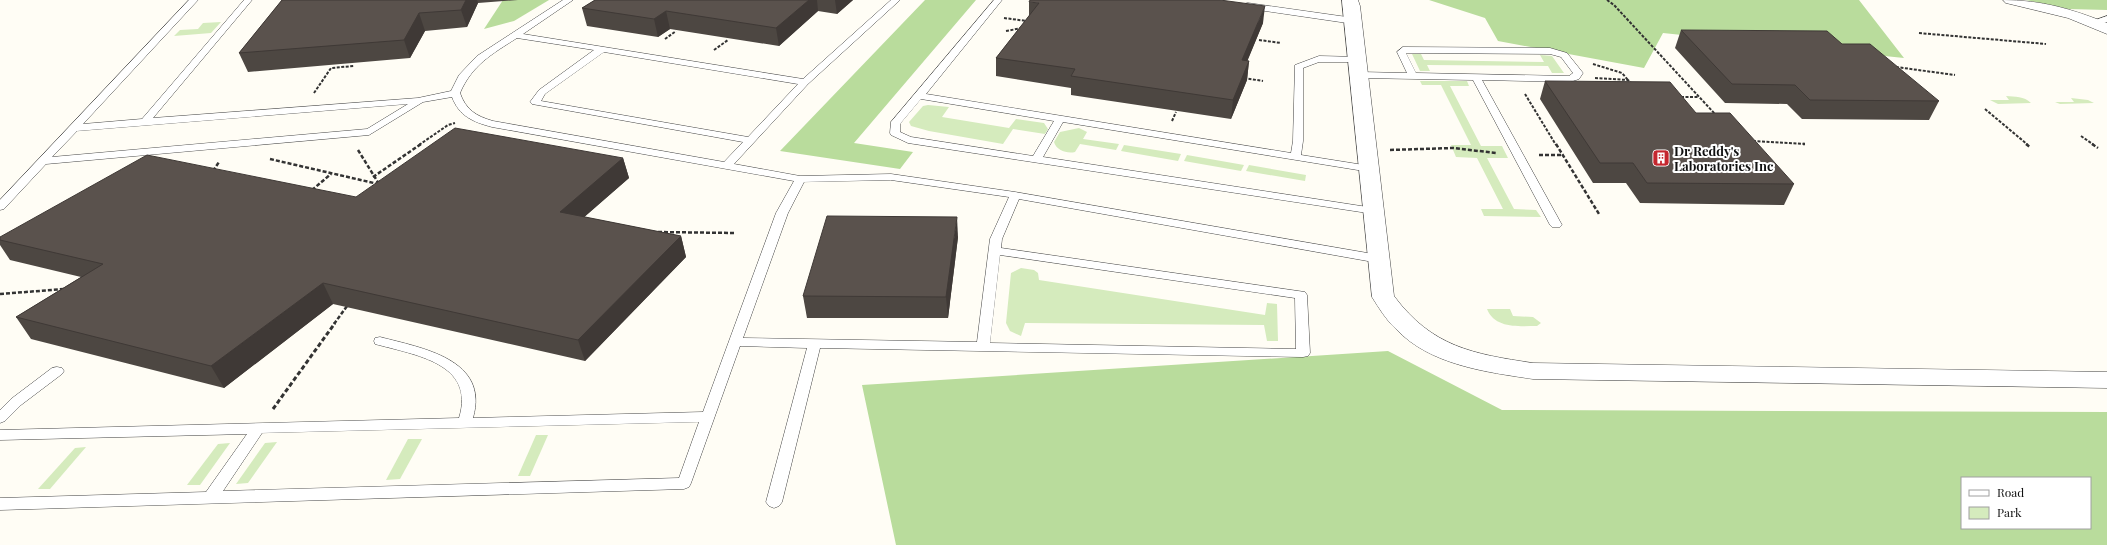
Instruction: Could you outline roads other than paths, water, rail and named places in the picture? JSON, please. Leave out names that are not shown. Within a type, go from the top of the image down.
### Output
[{"type":"street","points":[[2011,0],[2103,24]]},
{"type":"street","points":[[1352,11],[1383,297],[1408,328],[1442,349],[1488,365],[1541,371],[2107,380]]},
{"type":"lane","points":[[0,207],[194,0]]},
{"type":"lane","points":[[144,123],[248,0]]},
{"type":"lane","points":[[569,0],[480,58],[462,77],[455,93],[459,106],[472,118],[492,124],[726,166],[800,178],[892,177],[1015,195],[1379,259]]},
{"type":"lane","points":[[726,166],[805,82],[896,0]]},
{"type":"lane","points":[[998,0],[895,124],[895,133],[908,140],[1374,211]]},
{"type":"lane","points":[[1239,5],[1352,11]]},
{"type":"lane","points":[[516,35],[805,82]]},
{"type":"lane","points":[[602,49],[542,92],[535,102],[750,140]]},
{"type":"lane","points":[[1295,157],[1298,141],[1298,67],[1308,60],[1337,58],[1359,67],[1412,76],[1570,79],[1578,73],[1564,55],[1550,51],[1403,50],[1401,52],[1412,76]]},
{"type":"lane","points":[[1476,77],[1556,225]]},
{"type":"lane","points":[[73,128],[420,100],[455,93]]},
{"type":"lane","points":[[919,96],[1295,157],[1368,159]]},
{"type":"lane","points":[[43,161],[369,132],[420,100]]},
{"type":"lane","points":[[1036,160],[1060,119]]},
{"type":"lane","points":[[0,504],[684,483],[782,213],[800,178]]},
{"type":"lane","points":[[983,347],[996,239],[1015,195]]},
{"type":"lane","points":[[735,342],[1303,353],[1301,295],[995,251]]},
{"type":"lane","points":[[380,341],[424,353],[448,365],[462,376],[469,391],[470,407],[465,423]]},
{"type":"lane","points":[[774,502],[814,344]]},
{"type":"lane","points":[[0,418],[16,402],[57,372]]},
{"type":"lane","points":[[0,435],[708,417]]},
{"type":"lane","points":[[210,498],[258,429]]},
{"type":"place","name":"Dr Reddy's Laboratories Inc","points":[[1661,158]]}]
